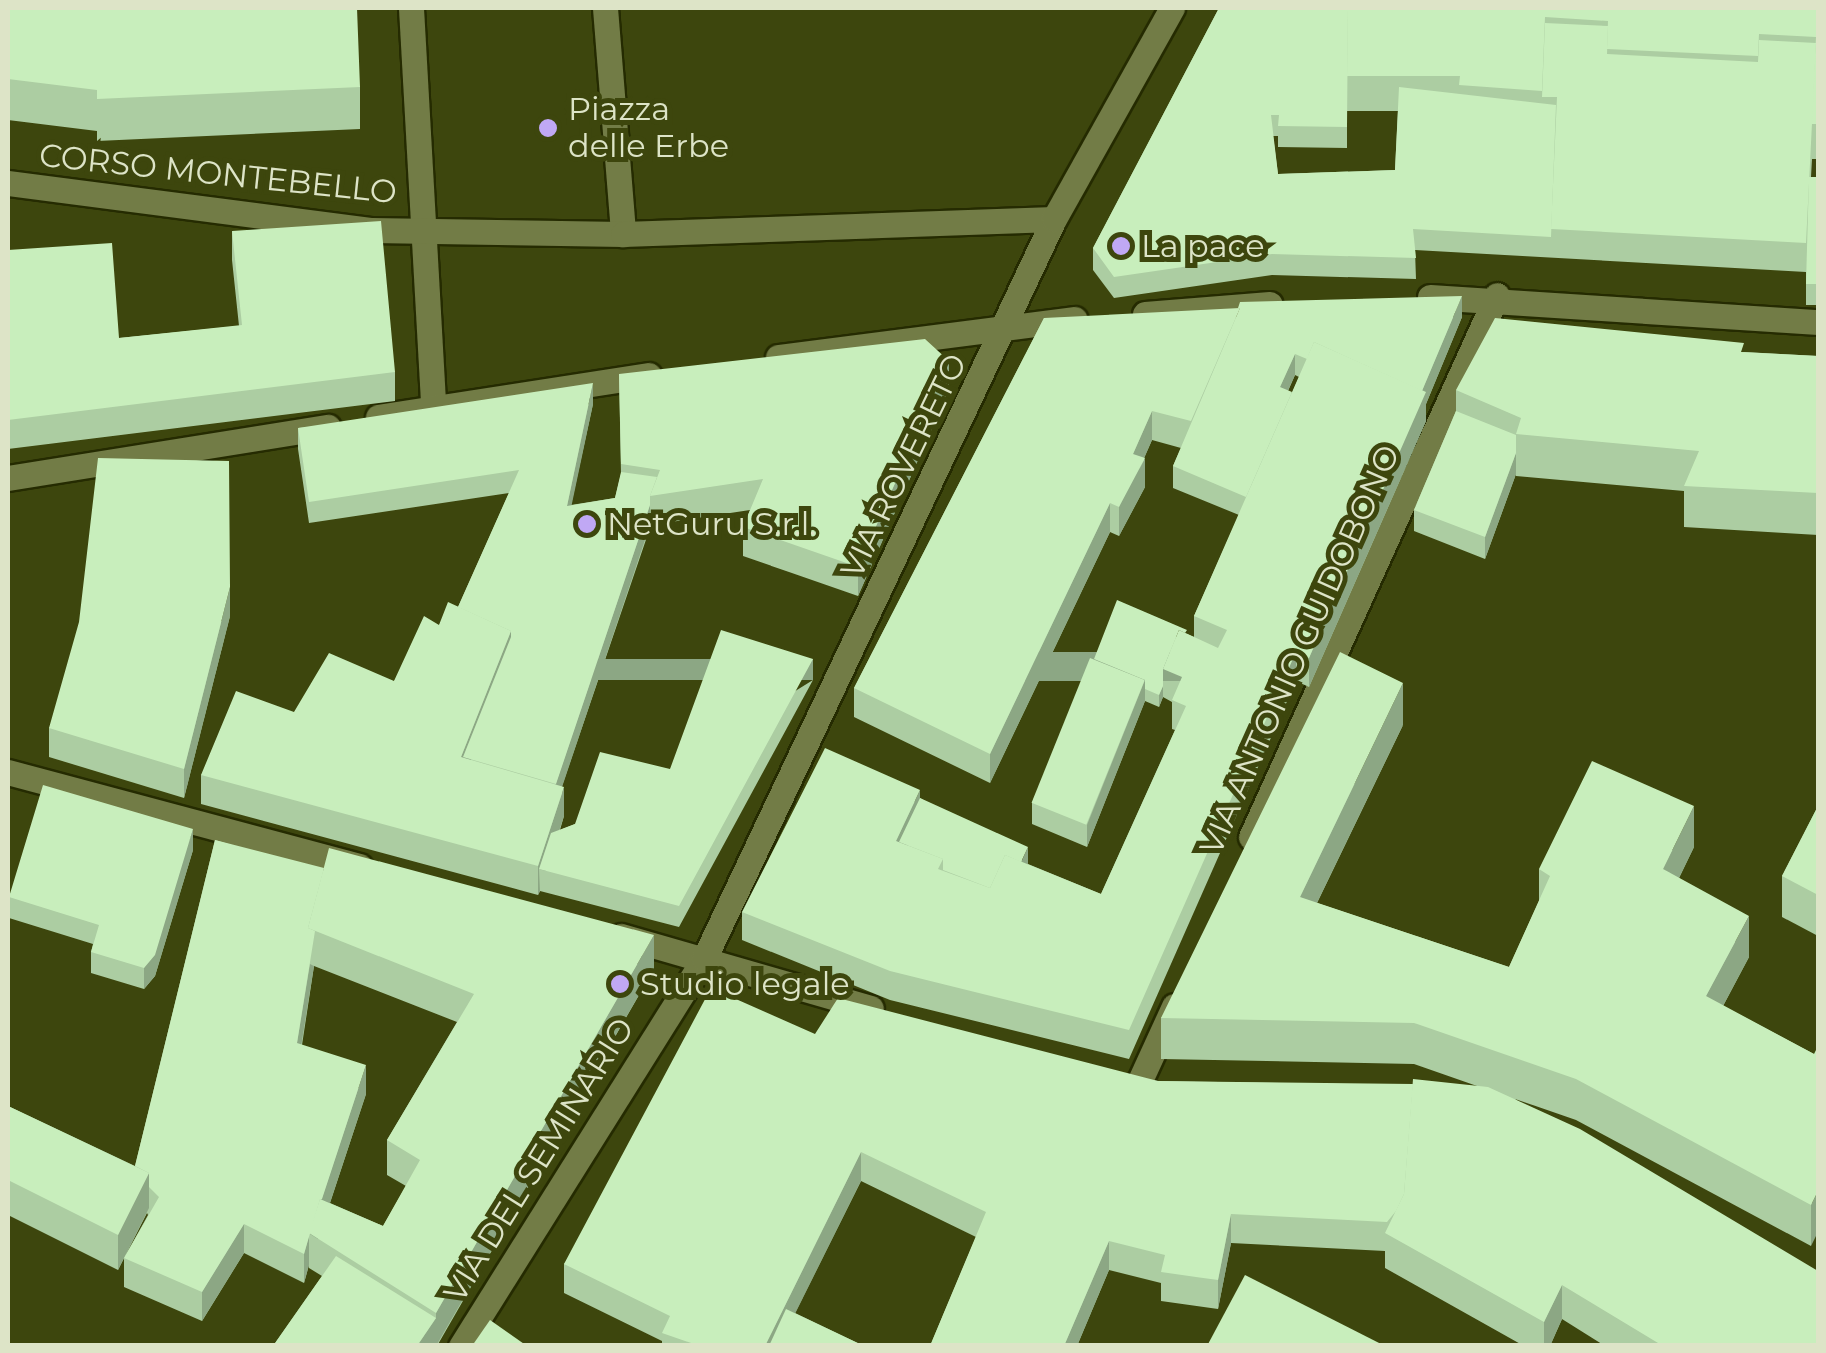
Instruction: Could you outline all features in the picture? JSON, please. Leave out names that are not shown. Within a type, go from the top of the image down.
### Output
[{"type":"street","points":[[412,8],[433,406]]},
{"type":"street","points":[[605,8],[623,234]]},
{"type":"street","name":"VIA ROVERETO","points":[[704,959],[1008,324],[1054,219],[1172,8]]},
{"type":"street","name":"CORSO MONTEBELLO","points":[[8,183],[371,230],[422,228]]},
{"type":"street","points":[[422,228],[623,234],[1054,219]]},
{"type":"street","points":[[1398,298],[1496,295],[1818,322]]},
{"type":"street","name":"VIA ANTONIO GUIDOBONO","points":[[1235,871],[1496,295]]},
{"type":"street","points":[[740,362],[1008,324],[1299,302]]},
{"type":"street","points":[[8,478],[174,457],[433,406],[682,370]]},
{"type":"street","points":[[8,772],[384,873]]},
{"type":"street","points":[[591,928],[892,1014]]},
{"type":"street","name":"VIA DEL SEMINARIO","points":[[461,1346],[704,959]]},
{"type":"street","points":[[1137,1087],[1186,979]]},
{"type":"street","points":[[1100,1076],[1137,1087],[1176,1087]]},
{"type":"building","points":[[8,8],[357,8],[360,87],[97,99],[97,90],[8,79]]},
{"type":"building","points":[[1219,8],[1348,8],[1347,127],[1278,126],[1279,115],[1271,115],[1278,174],[1395,170],[1399,87],[1556,105],[1551,237],[1413,229],[1416,258],[1272,254],[1114,277],[1093,248]]},
{"type":"building","points":[[1348,8],[1818,8],[1818,124],[1811,124],[1816,37],[1759,34],[1758,56],[1607,49],[1608,21],[1545,17],[1542,91],[1459,85],[1460,76],[1347,76]]},
{"type":"building","points":[[1545,23],[1608,26],[1607,54],[1758,62],[1759,40],[1816,43],[1806,243],[1551,229],[1557,97],[1542,97]]},
{"type":"building","points":[[1809,177],[1818,177],[1818,284],[1806,284]]},
{"type":"building","points":[[381,221],[395,372],[8,420],[8,250],[112,243],[119,338],[242,325],[232,231]]},
{"type":"building","points":[[1462,296],[1422,391],[1314,342],[1307,359],[1295,354],[1280,387],[1292,392],[1246,497],[1173,466],[1240,302]]},
{"type":"building","points":[[1240,308],[1191,421],[1152,411],[1133,454],[1145,458],[1119,507],[1110,503],[990,754],[854,688],[1044,318]]},
{"type":"building","points":[[1495,318],[1744,343],[1741,352],[1818,356],[1818,493],[1684,486],[1699,451],[1516,434],[1521,418],[1456,390]]},
{"type":"building","points":[[925,339],[949,361],[858,567],[743,527],[763,479],[650,496],[660,470],[621,464],[619,374]]},
{"type":"building","points":[[1314,342],[1426,392],[1309,658],[1296,652],[1129,1030],[890,971],[742,912],[825,748],[920,790],[896,841],[943,859],[938,869],[990,888],[1005,855],[1101,894],[1186,706],[1172,700],[1182,677],[1163,669],[1179,630],[1218,648],[1227,630],[1194,616]]},
{"type":"building","points":[[593,383],[567,506],[615,498],[621,472],[657,477],[556,784],[463,757],[511,631],[458,607],[519,470],[309,502],[298,428]]},
{"type":"building","points":[[1456,411],[1516,435],[1516,453],[1485,537],[1414,510]]},
{"type":"building","points":[[98,458],[229,461],[230,587],[184,769],[49,728],[79,622]]},
{"type":"building","points":[[1117,600],[1187,630],[1179,630],[1163,669],[1159,695],[1145,689],[1145,680],[1094,659]]},
{"type":"building","points":[[448,602],[511,631],[461,757],[564,787],[538,866],[201,775],[236,691],[294,712],[329,653],[394,681],[424,616],[439,625]]},
{"type":"building","points":[[721,630],[813,659],[679,906],[539,869],[551,833],[575,824],[600,752],[670,769]]},
{"type":"building","points":[[1340,652],[1403,683],[1300,897],[1509,967],[1550,876],[1539,869],[1592,761],[1694,806],[1663,869],[1749,916],[1706,996],[1814,1054],[1818,1046],[1818,1191],[1811,1205],[1576,1079],[1414,1023],[1161,1018]]},
{"type":"building","points":[[1090,658],[1145,680],[1086,825],[1032,803]]},
{"type":"building","points":[[43,785],[193,829],[155,955],[144,968],[91,952],[99,925],[9,897]]},
{"type":"building","points":[[920,798],[1028,847],[1021,862],[1005,855],[990,888],[943,870],[943,859],[899,842]]},
{"type":"building","points":[[1818,806],[1818,895],[1782,876]]},
{"type":"building","points":[[215,840],[324,868],[308,928],[315,931],[297,1043],[366,1065],[304,1254],[244,1224],[202,1292],[124,1258],[159,1197],[149,1187],[149,1173],[135,1166]]},
{"type":"building","points":[[329,848],[654,935],[436,1313],[309,1233],[320,1199],[383,1226],[420,1160],[387,1140],[474,994],[308,928]]},
{"type":"building","points":[[711,988],[815,1034],[838,998],[1158,1081],[1413,1084],[1404,1194],[1387,1222],[1231,1214],[1218,1280],[1161,1272],[1165,1255],[1109,1241],[1064,1346],[930,1346],[986,1212],[861,1152],[765,1346],[700,1346],[662,1333],[670,1316],[564,1264]]},
{"type":"building","points":[[1413,1079],[1488,1087],[1580,1129],[1818,1271],[1818,1346],[1663,1346],[1562,1285],[1544,1322],[1385,1233],[1404,1194]]},
{"type":"building","points":[[8,1106],[149,1173],[118,1235],[8,1180]]},
{"type":"building","points":[[336,1256],[436,1318],[417,1346],[273,1346]]},
{"type":"building","points":[[1245,1275],[1385,1346],[1207,1346]]},
{"type":"building","points":[[786,1309],[864,1346],[769,1346]]},
{"type":"building","points":[[490,1320],[527,1346],[472,1346]]},
{"type":"place","name":"Piazza delle Erbe","points":[[548,128]]},
{"type":"place","name":"La pace","points":[[1121,246]]},
{"type":"place","name":"NetGuru S.r.l.","points":[[587,524]]},
{"type":"place","name":"Studio legale","points":[[620,984]]}]
